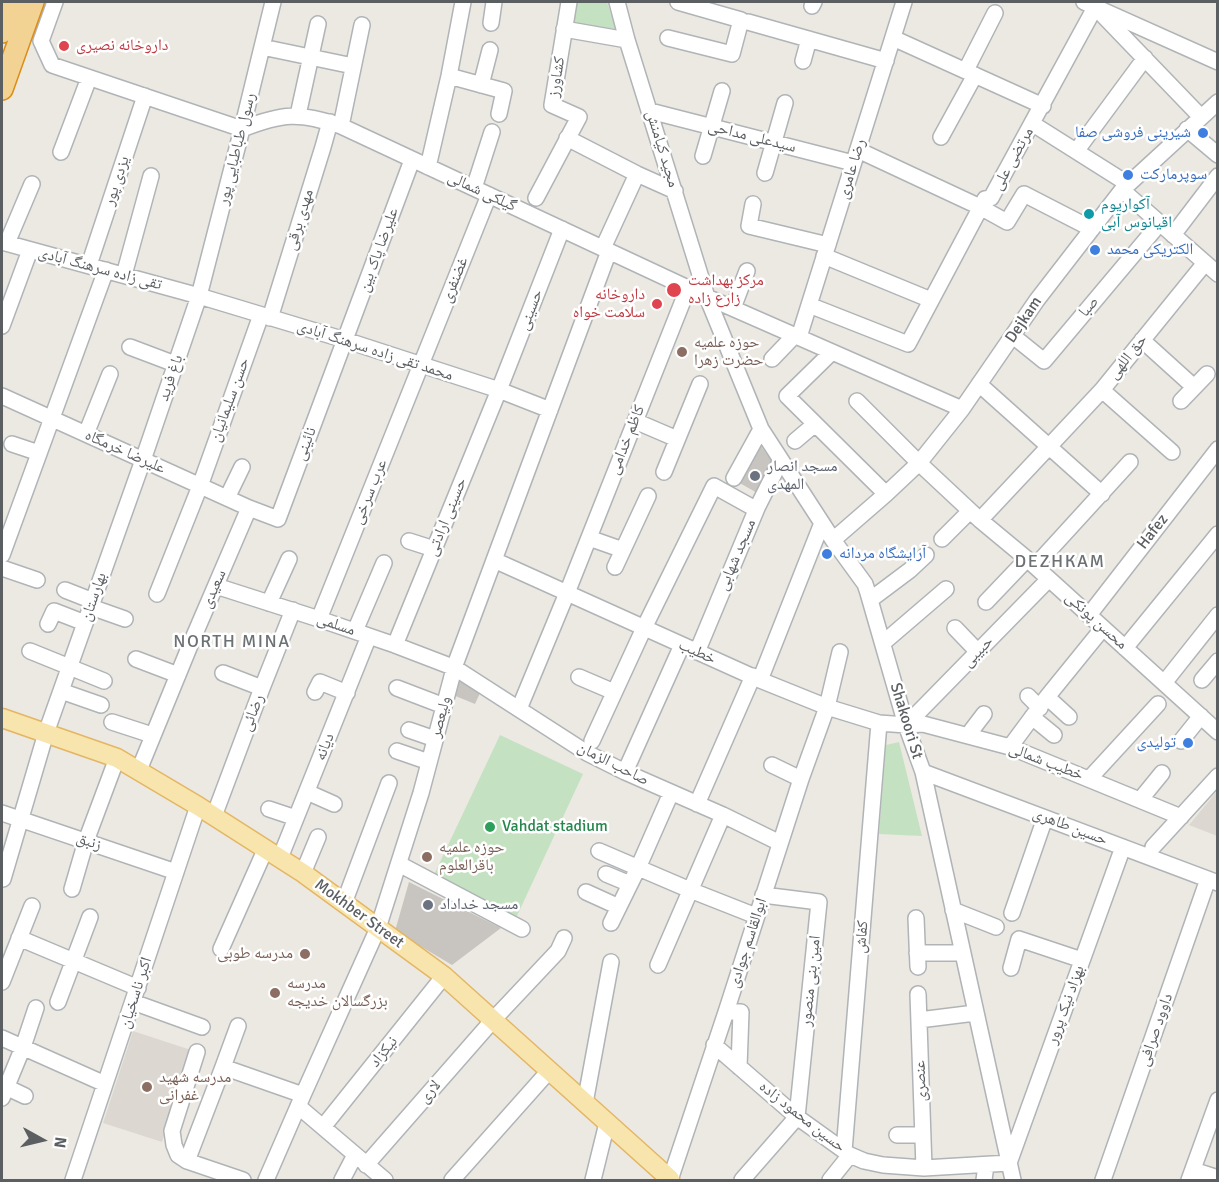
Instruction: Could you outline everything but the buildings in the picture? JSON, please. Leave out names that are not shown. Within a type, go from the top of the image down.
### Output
[{"type":"highway","points":[[2,32],[13,2]]},
{"type":"highway","points":[[2,89],[33,2]]},
{"type":"main road","name":"Mokhber Street","points":[[2,718],[117,759],[139,770],[303,873],[444,976],[670,1180]]},
{"type":"street","points":[[56,2],[41,41],[52,65],[242,129]]},
{"type":"street","name":"رسول طباطبایی پور","points":[[199,296],[273,2]]},
{"type":"street","points":[[429,166],[463,2]]},
{"type":"street","points":[[491,23],[494,2]]},
{"type":"street","name":"کشاورز","points":[[537,198],[579,117],[552,105],[569,2]]},
{"type":"street","name":"مجید کیامنش","points":[[617,2],[707,297]]},
{"type":"street","points":[[678,2],[886,61]]},
{"type":"street","name":"رضا عامری","points":[[797,336],[809,305],[904,2]]},
{"type":"street","points":[[1092,3],[1200,116]]},
{"type":"street","points":[[1092,3],[1218,62]]},
{"type":"street","name":"مرتضی علی","points":[[809,305],[908,344],[984,199],[992,198],[1033,124],[1092,3]]},
{"type":"street","points":[[941,137],[995,13]]},
{"type":"street","points":[[668,38],[732,54],[745,21]]},
{"type":"street","points":[[298,115],[318,24]]},
{"type":"street","name":"مهدی برقی","points":[[265,316],[323,147],[335,124],[353,66],[362,25]]},
{"type":"street","points":[[564,28],[627,40]]},
{"type":"street","points":[[893,38],[1042,106]]},
{"type":"street","points":[[803,61],[809,39]]},
{"type":"street","points":[[262,47],[353,66]]},
{"type":"street","points":[[482,85],[490,51]]},
{"type":"street","points":[[1077,150],[1145,58]]},
{"type":"street","points":[[449,76],[504,91],[499,114]]},
{"type":"street","points":[[61,152],[89,78]]},
{"type":"street","points":[[703,156],[722,91]]},
{"type":"street","name":"یزدی پور","points":[[89,265],[145,96]]},
{"type":"street","name":"Dejkam","points":[[832,540],[919,464],[962,409],[1037,300],[1125,187],[1200,116],[1218,102]]},
{"type":"street","points":[[765,173],[785,104]]},
{"type":"street","name":"سیدعلی مداحی","points":[[650,111],[774,143],[855,157],[980,207],[1007,222],[1024,194],[1092,229]]},
{"type":"street","name":"گيلکی شمالی","points":[[242,129],[268,119],[298,115],[335,124],[707,297],[962,409]]},
{"type":"street","points":[[1033,124],[1077,150],[1125,187],[1160,223],[1218,274]]},
{"type":"street","points":[[1187,129],[1218,155]]},
{"type":"street","points":[[474,188],[492,132]]},
{"type":"street","points":[[567,138],[675,191]]},
{"type":"street","name":"علیرضا پاک بین","points":[[345,340],[412,160]]},
{"type":"street","name":"ولیعصر","points":[[266,1180],[378,928],[429,762],[455,665],[550,410],[606,249],[637,174]]},
{"type":"street","points":[[124,275],[151,176]]},
{"type":"street","points":[[1173,235],[1218,176]]},
{"type":"street","points":[[4,243],[32,184]]},
{"type":"street","name":"غضنفری","points":[[421,365],[489,195]]},
{"type":"street","points":[[753,204],[749,226],[826,250],[931,300]]},
{"type":"street","name":"صبا","points":[[1013,336],[1047,363],[1160,223]]},
{"type":"street","name":"حسینی","points":[[499,390],[562,229]]},
{"type":"street","name":"تقی زاده سرهنگ آبادی","points":[[4,243],[199,296]]},
{"type":"street","points":[[2,326],[30,249]]},
{"type":"street","name":"حق اللهی","points":[[942,539],[975,516],[1048,447],[1102,390],[1205,263]]},
{"type":"street","points":[[2,555],[106,270]]},
{"type":"street","points":[[733,308],[747,271]]},
{"type":"street","name":"کاظم خدامی","points":[[522,702],[688,288]]},
{"type":"street","name":"محمد تقی زاده سرهنگ آبادی","points":[[199,296],[499,390],[550,410]]},
{"type":"street","name":"باغ فرید","points":[[143,460],[199,296]]},
{"type":"street","name":"Shakoori St","points":[[707,297],[761,429],[832,540],[865,584],[906,725],[923,772],[1013,1180]]},
{"type":"street","name":"حسن سلیمانیان","points":[[158,594],[265,316]]},
{"type":"street","points":[[772,359],[797,336]]},
{"type":"street","name":"نائینی","points":[[249,508],[278,519],[345,340]]},
{"type":"street","points":[[1142,340],[1169,355],[1194,387]]},
{"type":"street","points":[[130,347],[176,364]]},
{"type":"street","points":[[832,352],[787,396],[886,494]]},
{"type":"street","name":"عرب سرخی","points":[[319,619],[421,365]]},
{"type":"street","points":[[86,434],[110,374]]},
{"type":"street","points":[[1181,401],[1207,374]]},
{"type":"street","points":[[664,472],[700,384]]},
{"type":"street","points":[[979,384],[1102,494]]},
{"type":"street","name":"حسینی ارادتی","points":[[395,645],[499,390]]},
{"type":"street","points":[[1102,390],[1159,430],[1172,452]]},
{"type":"street","name":"علیرضا خرمگاه","points":[[2,396],[249,508]]},
{"type":"street","name":"محسن پونکی","points":[[857,401],[919,464],[975,516],[1031,562],[1218,732]]},
{"type":"street","points":[[635,421],[678,439]]},
{"type":"street","points":[[795,441],[814,424]]},
{"type":"street","points":[[734,478],[761,429]]},
{"type":"street","points":[[12,444],[39,453]]},
{"type":"street","name":"Hafez","points":[[1089,615],[1218,449]]},
{"type":"street","name":"بهارستان","points":[[2,878],[46,733],[143,460]]},
{"type":"street","name":"مسجد شهابی","points":[[697,652],[758,508],[781,460]]},
{"type":"street","points":[[986,602],[1102,494],[1130,462]]},
{"type":"street","points":[[227,498],[242,467]]},
{"type":"street","points":[[592,741],[644,628],[714,486],[758,508]]},
{"type":"street","points":[[615,567],[648,496]]},
{"type":"street","name":"سعیدی","points":[[139,770],[249,508]]},
{"type":"street","points":[[697,804],[756,678],[822,523]]},
{"type":"street","points":[[1125,648],[1218,534]]},
{"type":"street","points":[[589,538],[623,550]]},
{"type":"street","points":[[409,541],[434,549]]},
{"type":"street","points":[[870,600],[926,555]]},
{"type":"street","points":[[268,603],[289,559]]},
{"type":"street","name":"خطیب","points":[[494,560],[697,652],[827,707],[879,723],[906,725]]},
{"type":"street","name":"دیانه","points":[[221,949],[273,853],[297,818],[347,693],[384,563]]},
{"type":"street","points":[[2,568],[37,580]]},
{"type":"street","name":"حبیبی","points":[[906,725],[1049,579]]},
{"type":"street","name":"مسلمی","points":[[216,586],[293,610],[455,668]]},
{"type":"street","points":[[883,643],[946,589]]},
{"type":"street","points":[[65,590],[125,619]]},
{"type":"street","name":"رضائی","points":[[206,811],[262,688],[293,610]]},
{"type":"street","points":[[48,624],[54,611],[85,623]]},
{"type":"street","points":[[1164,683],[1218,615]]},
{"type":"street","points":[[955,628],[978,652]]},
{"type":"street","points":[[1010,747],[1104,628]]},
{"type":"street","points":[[625,772],[682,645]]},
{"type":"street","points":[[30,651],[104,681]]},
{"type":"street","name":"ابوالقاسم جوادی","points":[[670,1180],[801,779],[827,707],[840,652]]},
{"type":"street","points":[[136,659],[178,675]]},
{"type":"street","points":[[1202,680],[1218,662]]},
{"type":"street","name":"صاحب الزمان","points":[[455,668],[522,702],[587,753],[780,843]]},
{"type":"street","points":[[223,673],[262,688]]},
{"type":"street","points":[[579,677],[614,692]]},
{"type":"street","points":[[315,692],[320,682],[347,693]]},
{"type":"street","points":[[397,688],[444,706]]},
{"type":"street","points":[[61,691],[101,705]]},
{"type":"street","points":[[1028,696],[1040,707],[1054,735]]},
{"type":"street","points":[[1089,779],[1158,704]]},
{"type":"street","points":[[1040,707],[1069,717]]},
{"type":"street","points":[[968,735],[984,714]]},
{"type":"street","points":[[1182,741],[1201,716]]},
{"type":"street","points":[[112,722],[152,735]]},
{"type":"street","name":"کفاش","points":[[847,1153],[879,723]]},
{"type":"street","name":"خطیب شمالی","points":[[906,725],[923,724],[1010,747],[1181,817]]},
{"type":"street","points":[[409,730],[435,739]]},
{"type":"street","points":[[397,751],[429,762]]},
{"type":"street","points":[[72,889],[86,841],[117,759]]},
{"type":"street","points":[[772,765],[801,779]]},
{"type":"street","name":"حسین طاهری","points":[[923,772],[1213,881]]},
{"type":"street","points":[[1140,800],[1161,773]]},
{"type":"street","points":[[1153,847],[1218,776]]},
{"type":"street","points":[[344,903],[389,783]]},
{"type":"street","points":[[307,792],[333,804]]},
{"type":"street","points":[[611,923],[672,793]]},
{"type":"street","points":[[269,809],[297,818]]},
{"type":"street","name":"اکبر ناسخیان","points":[[73,1180],[176,872],[206,811]]},
{"type":"street","name":"زنبق","points":[[2,813],[176,872]]},
{"type":"street","points":[[658,965],[723,815]]},
{"type":"street","points":[[1012,913],[1046,818]]},
{"type":"street","points":[[303,873],[318,837]]},
{"type":"street","name":"بهزاد نیک پرور","points":[[1009,1163],[1123,847]]},
{"type":"street","points":[[598,851],[756,916]]},
{"type":"street","points":[[399,864],[522,929]]},
{"type":"street","points":[[606,874],[630,884]]},
{"type":"street","name":"داوود صرافی","points":[[1103,1180],[1213,881]]},
{"type":"street","points":[[586,892],[619,907]]},
{"type":"street","name":"امین بنی منصور","points":[[763,895],[819,902],[797,1117]]},
{"type":"street","points":[[2,982],[6,956],[19,938],[32,906]]},
{"type":"street","points":[[953,910],[996,927]]},
{"type":"street","points":[[58,1002],[90,917]]},
{"type":"street","points":[[916,918],[917,960],[962,953]]},
{"type":"street","points":[[19,938],[74,961],[135,995],[201,1027]]},
{"type":"street","name":"لاری","points":[[342,1180],[558,951],[564,938]]},
{"type":"street","points":[[1011,968],[1019,939],[1082,960]]},
{"type":"street","points":[[585,1102],[611,962]]},
{"type":"street","name":"نیکزاد","points":[[322,1127],[444,976]]},
{"type":"street","name":"عنصری","points":[[918,994],[923,1135],[928,1172]]},
{"type":"street","points":[[25,1096],[4,1093],[36,1008]]},
{"type":"street","points":[[726,1012],[741,1012],[739,1067]]},
{"type":"street","points":[[919,1020],[975,1013]]},
{"type":"street","points":[[187,1161],[238,1026]]},
{"type":"street","points":[[2,1038],[105,1084]]},
{"type":"street","name":"حسین محمود زاده","points":[[714,1045],[797,1117],[847,1153],[864,1161],[928,1172],[985,1173],[1009,1163]]},
{"type":"street","points":[[197,1052],[172,1131],[174,1145],[178,1155],[187,1161],[243,1180]]},
{"type":"street","points":[[223,1067],[300,1101],[322,1127],[385,1180]]},
{"type":"street","points":[[452,1180],[549,1071]]},
{"type":"street","points":[[1218,1100],[1191,1175],[1218,1178]]},
{"type":"street","points":[[742,1180],[797,1117]]},
{"type":"street","points":[[593,1180],[607,1123]]},
{"type":"street","points":[[897,1135],[923,1135]]},
{"type":"street","points":[[830,1180],[847,1153]]},
{"type":"street","points":[[878,1180],[883,1165]]},
{"type":"shaded area","points":[[1217,791],[1217,836],[1189,825]]},
{"type":"shaded area","name":"مدرسه شهید غفرانی","points":[[133,1031],[191,1050],[162,1142],[103,1123]]},
{"type":"green space","points":[[576,2],[607,2],[616,29],[572,23]]},
{"type":"green space","points":[[500,735],[583,774],[516,918],[432,879]]},
{"type":"green space","points":[[899,742],[922,836],[879,834],[886,745]]},
{"type":"place","name":"داروخانه نصیری","points":[[64,46]]},
{"type":"place","name":"شیرینی فروشی صفا","points":[[1203,133]]},
{"type":"place","name":"سوپرمارکت","points":[[1128,175]]},
{"type":"place","name":"آکواریوم اقیانوس آبی","points":[[1089,214]]},
{"type":"place","name":"الکتریکی محمد","points":[[1095,250]]},
{"type":"place","name":"مرکز بهداشت زارع زاده","points":[[674,290]]},
{"type":"place","name":"داروخانه سلامت خواه","points":[[657,304]]},
{"type":"place","name":"حوزه علمیه حضرت زهرا","points":[[682,352]]},
{"type":"place","name":"مسجد انصار المهدی","points":[[755,476]]},
{"type":"place","name":"آرایشگاه مردانه","points":[[827,554]]},
{"type":"place","name":"تولیدی","points":[[1188,743]]},
{"type":"place","name":"Vahdat stadium","points":[[490,827]]},
{"type":"place","name":"حوزه علمیه باقرالعلوم","points":[[427,857]]},
{"type":"place","name":"مسجد خداداد","points":[[428,905]]},
{"type":"place","name":"مدرسه طوبی","points":[[305,954]]},
{"type":"place","name":"مدرسه بزرگسالان خدیجه","points":[[275,993]]},
{"type":"place","name":"مدرسه شهید غفرانی","points":[[147,1087]]},
{"type":"district","name":"DEZHKAM","points":[[1060,562]]},
{"type":"district","name":"NORTH MINA","points":[[232,642]]}]
